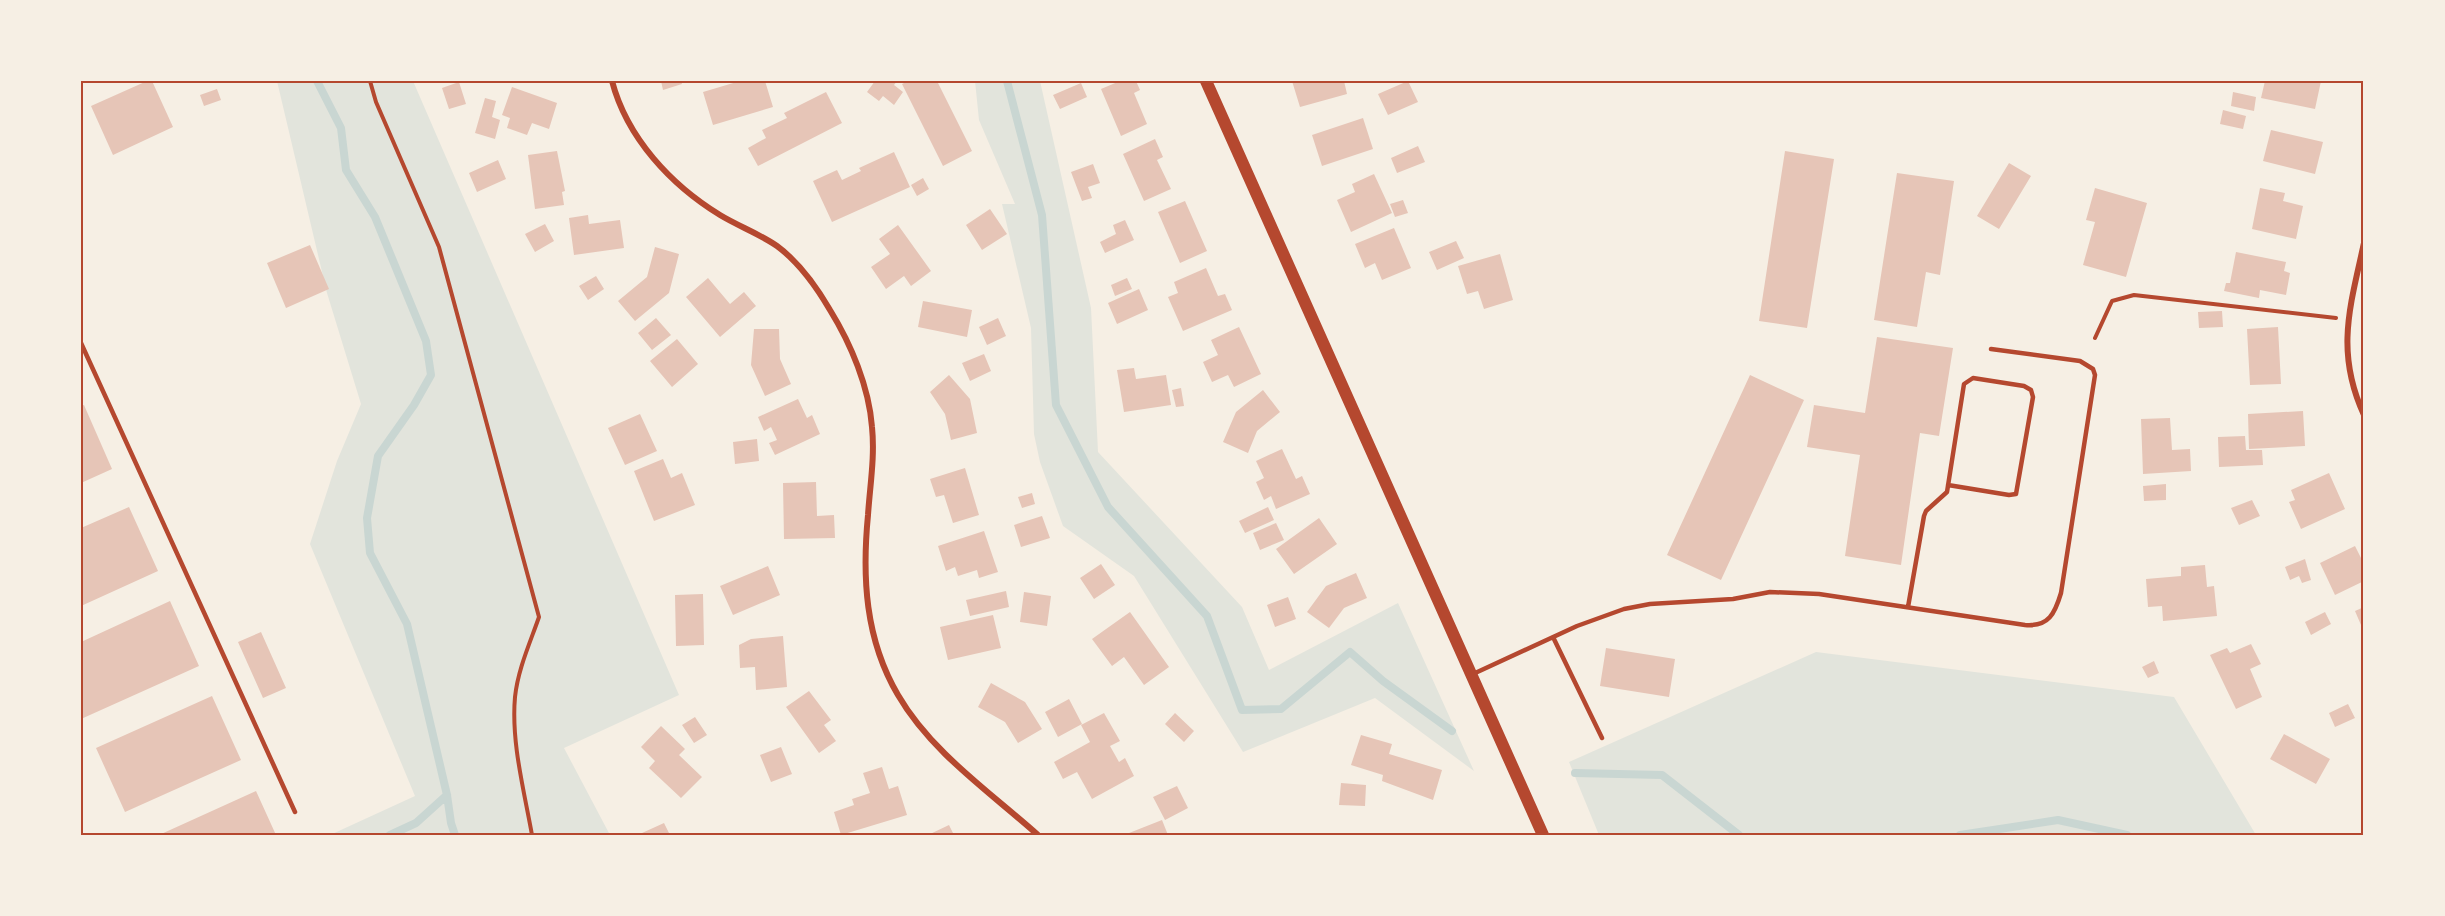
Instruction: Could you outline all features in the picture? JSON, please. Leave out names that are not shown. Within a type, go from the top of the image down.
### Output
[{"type":"main road","points":[[1206,81],[1543,835]]},
{"type":"street","points":[[612,81],[632,129],[678,185],[722,216],[776,245],[793,259],[816,286],[835,318],[853,354],[872,424],[874,460],[865,563],[866,598],[872,634],[885,668],[907,710],[927,734],[982,788],[1038,835]]},
{"type":"street","points":[[2364,243],[2348,319],[2346,347],[2350,378],[2364,415]]},
{"type":"lane","points":[[81,343],[295,812]]},
{"type":"lane","points":[[1473,674],[1553,636],[1624,609],[1650,604],[1733,599],[1770,592],[1819,594],[2035,626],[2046,622],[2052,616],[2061,592],[2095,375],[2093,369],[2080,361],[1991,349]]},
{"type":"lane","points":[[1908,607],[1924,516],[1930,507],[1944,495],[1948,485],[1966,381],[1973,378],[2024,386],[2031,390],[2033,397],[2016,494],[2009,495],[1948,485]]},
{"type":"lane","points":[[1553,636],[1602,738]]},
{"type":"path","points":[[370,81],[376,102],[441,254],[539,617],[522,664],[515,696],[519,757],[532,835]]},
{"type":"path","points":[[2095,338],[2112,301],[2134,295],[2348,319]]},
{"type":"shaded area","points":[[277,81],[413,81],[679,695],[564,748],[610,835],[330,835],[415,796],[310,544],[337,461],[361,404],[327,293]]},
{"type":"shaded area","points":[[975,81],[1040,81],[1091,308],[1098,452],[1242,607],[1269,670],[1398,603],[1474,771],[1375,698],[1243,752],[1134,576],[1063,526],[1040,462],[1034,434],[1031,328],[1002,204],[1015,204],[979,120]]},
{"type":"shaded area","points":[[1816,652],[2174,697],[2256,835],[1599,835],[1569,762]]},
{"type":"building","points":[[147,81],[152,81],[173,127],[113,155],[91,106]]},
{"type":"building","points":[[661,81],[681,81],[682,84],[663,90]]},
{"type":"building","points":[[740,81],[765,81],[773,107],[713,125],[703,92]]},
{"type":"building","points":[[875,81],[897,81],[894,85],[903,92],[894,105],[883,96],[879,101],[867,92]]},
{"type":"building","points":[[908,81],[937,81],[972,151],[943,166],[902,84]]},
{"type":"building","points":[[1120,81],[1136,81],[1140,90],[1134,93],[1147,124],[1121,136],[1101,89]]},
{"type":"building","points":[[1292,81],[1344,81],[1347,94],[1300,107]]},
{"type":"building","points":[[1408,81],[1418,102],[1388,115],[1378,94]]},
{"type":"building","points":[[2265,81],[2321,81],[2315,109],[2261,98]]},
{"type":"building","points":[[459,82],[466,104],[449,109],[442,88]]},
{"type":"building","points":[[1081,83],[1087,97],[1060,109],[1053,95]]},
{"type":"building","points":[[512,87],[557,103],[549,129],[532,123],[527,135],[507,128],[510,118],[502,115]]},
{"type":"building","points":[[217,89],[221,100],[204,106],[200,95]]},
{"type":"building","points":[[826,92],[842,123],[758,166],[748,148],[766,138],[762,130],[787,118],[784,113]]},
{"type":"building","points":[[2233,92],[2256,97],[2254,111],[2231,106]]},
{"type":"building","points":[[485,98],[496,101],[492,117],[500,120],[495,139],[475,133]]},
{"type":"building","points":[[2223,110],[2246,116],[2243,129],[2220,124]]},
{"type":"building","points":[[1363,118],[1373,149],[1322,166],[1312,135]]},
{"type":"building","points":[[2271,130],[2323,142],[2315,174],[2263,161]]},
{"type":"building","points":[[1155,139],[1163,157],[1157,160],[1171,189],[1144,201],[1123,154]]},
{"type":"building","points":[[1418,146],[1425,162],[1397,173],[1391,158]]},
{"type":"building","points":[[557,151],[565,191],[562,192],[564,205],[535,209],[528,155]]},
{"type":"building","points":[[1785,151],[1834,159],[1807,328],[1759,321]]},
{"type":"building","points":[[894,152],[910,187],[832,222],[813,181],[837,170],[842,180],[861,171],[859,168]]},
{"type":"building","points":[[498,160],[506,179],[477,192],[469,173]]},
{"type":"building","points":[[2009,163],[2031,176],[1999,229],[1977,216]]},
{"type":"building","points":[[1093,164],[1100,183],[1088,187],[1092,198],[1082,201],[1071,172]]},
{"type":"building","points":[[1897,173],[1954,181],[1940,275],[1926,272],[1917,327],[1874,320]]},
{"type":"building","points":[[1374,174],[1392,213],[1351,232],[1337,200],[1355,192],[1352,184]]},
{"type":"building","points":[[923,178],[929,189],[917,196],[911,185]]},
{"type":"building","points":[[2095,188],[2147,203],[2126,277],[2083,265],[2095,222],[2086,220]]},
{"type":"building","points":[[2260,188],[2285,193],[2283,201],[2303,206],[2296,239],[2252,229]]},
{"type":"building","points":[[1403,200],[1408,213],[1395,217],[1390,204]]},
{"type":"building","points":[[1185,201],[1207,251],[1180,263],[1158,212]]},
{"type":"building","points":[[990,209],[1007,234],[982,250],[966,225]]},
{"type":"building","points":[[588,215],[589,224],[620,220],[624,248],[574,255],[569,218]]},
{"type":"building","points":[[1125,220],[1134,240],[1105,253],[1100,242],[1116,234],[1113,225]]},
{"type":"building","points":[[545,224],[554,241],[535,252],[525,234]]},
{"type":"building","points":[[898,225],[931,271],[911,286],[904,276],[886,289],[871,267],[890,254],[879,239]]},
{"type":"building","points":[[1394,228],[1411,268],[1382,280],[1375,263],[1365,268],[1355,244]]},
{"type":"building","points":[[1456,241],[1464,258],[1437,270],[1429,252]]},
{"type":"building","points":[[310,245],[329,289],[286,308],[267,263]]},
{"type":"building","points":[[655,247],[679,254],[669,293],[635,321],[618,301],[647,277]]},
{"type":"building","points":[[2236,252],[2286,262],[2284,271],[2290,273],[2286,295],[2260,290],[2259,298],[2224,291],[2226,283],[2230,283]]},
{"type":"building","points":[[1500,254],[1513,300],[1484,309],[1478,291],[1467,294],[1458,266]]},
{"type":"building","points":[[1206,268],[1218,296],[1225,294],[1232,310],[1183,331],[1168,297],[1178,293],[1174,282]]},
{"type":"building","points":[[596,276],[604,289],[588,300],[579,286]]},
{"type":"building","points":[[708,278],[730,304],[744,292],[756,306],[720,337],[686,297]]},
{"type":"building","points":[[1127,278],[1132,289],[1115,296],[1111,285]]},
{"type":"building","points":[[1139,289],[1148,310],[1117,324],[1108,303]]},
{"type":"building","points":[[923,301],[972,310],[967,337],[918,327]]},
{"type":"building","points":[[2222,311],[2223,327],[2199,328],[2198,312]]},
{"type":"building","points":[[656,318],[671,335],[652,350],[638,333]]},
{"type":"building","points":[[998,318],[1006,336],[987,345],[979,327]]},
{"type":"building","points":[[1239,327],[1261,374],[1234,387],[1228,375],[1212,382],[1203,362],[1218,355],[1211,340]]},
{"type":"building","points":[[2278,327],[2281,384],[2250,385],[2247,329]]},
{"type":"building","points":[[754,329],[779,329],[780,359],[791,384],[765,396],[751,365]]},
{"type":"building","points":[[1877,337],[1953,348],[1939,436],[1920,433],[1901,565],[1845,556],[1860,455],[1807,447],[1814,405],[1865,413]]},
{"type":"building","points":[[677,339],[698,364],[672,387],[650,361]]},
{"type":"building","points":[[984,354],[991,371],[970,381],[962,363]]},
{"type":"building","points":[[1134,368],[1136,379],[1166,375],[1171,405],[1124,412],[1117,370]]},
{"type":"building","points":[[949,375],[970,399],[977,433],[951,440],[945,414],[930,392]]},
{"type":"building","points":[[1750,375],[1804,400],[1721,580],[1667,555]]},
{"type":"building","points":[[1181,388],[1184,406],[1176,407],[1172,390]]},
{"type":"building","points":[[1263,390],[1280,412],[1257,431],[1248,453],[1223,442],[1236,412]]},
{"type":"building","points":[[798,399],[807,418],[812,415],[820,434],[775,455],[769,443],[777,440],[771,427],[764,431],[758,417]]},
{"type":"building","points":[[84,405],[112,469],[81,483],[81,406]]},
{"type":"building","points":[[2303,411],[2305,446],[2249,449],[2248,414]]},
{"type":"building","points":[[640,414],[657,451],[625,465],[608,428]]},
{"type":"building","points":[[2170,418],[2172,450],[2190,449],[2191,471],[2143,474],[2141,419]]},
{"type":"building","points":[[2245,436],[2246,450],[2262,450],[2263,465],[2219,467],[2218,437]]},
{"type":"building","points":[[757,439],[759,461],[735,464],[733,442]]},
{"type":"building","points":[[1282,449],[1296,479],[1302,476],[1310,494],[1276,509],[1271,496],[1264,500],[1256,482],[1264,478],[1256,461]]},
{"type":"building","points":[[663,459],[671,478],[682,473],[695,505],[654,521],[634,471]]},
{"type":"building","points":[[965,468],[979,515],[953,523],[944,495],[936,497],[930,479]]},
{"type":"building","points":[[2329,473],[2345,509],[2301,529],[2289,502],[2295,500],[2291,490]]},
{"type":"building","points":[[816,482],[817,516],[834,515],[835,538],[784,539],[783,483]]},
{"type":"building","points":[[2166,484],[2166,500],[2144,501],[2143,486]]},
{"type":"building","points":[[1032,493],[1035,504],[1022,508],[1018,497]]},
{"type":"building","points":[[2252,500],[2260,516],[2239,525],[2231,508]]},
{"type":"building","points":[[129,507],[158,571],[81,606],[81,528]]},
{"type":"building","points":[[1268,507],[1274,520],[1245,533],[1239,521]]},
{"type":"building","points":[[1042,516],[1050,538],[1021,547],[1014,525]]},
{"type":"building","points":[[1319,518],[1337,544],[1294,574],[1276,549]]},
{"type":"building","points":[[1276,523],[1284,540],[1260,550],[1253,533]]},
{"type":"building","points":[[984,531],[998,572],[979,578],[977,570],[958,576],[955,567],[946,571],[938,546]]},
{"type":"building","points":[[2355,546],[2364,564],[2364,581],[2335,595],[2320,563]]},
{"type":"building","points":[[2305,559],[2311,580],[2302,583],[2299,576],[2290,580],[2285,567]]},
{"type":"building","points":[[1101,564],[1115,585],[1094,599],[1080,578]]},
{"type":"building","points":[[2205,565],[2207,587],[2214,586],[2217,616],[2163,621],[2162,606],[2148,607],[2146,579],[2181,576],[2181,567]]},
{"type":"building","points":[[768,566],[780,595],[733,615],[720,586]]},
{"type":"building","points":[[1356,573],[1367,598],[1344,608],[1329,628],[1307,612],[1326,586]]},
{"type":"building","points":[[1006,591],[1009,607],[970,616],[966,600]]},
{"type":"building","points":[[1024,592],[1051,596],[1047,626],[1020,622]]},
{"type":"building","points":[[703,594],[704,645],[676,646],[675,595]]},
{"type":"building","points":[[1288,597],[1296,619],[1275,627],[1267,605]]},
{"type":"building","points":[[170,601],[199,666],[81,719],[81,642]]},
{"type":"building","points":[[2364,607],[2364,632],[2355,611]]},
{"type":"building","points":[[1130,612],[1169,667],[1144,685],[1124,657],[1112,666],[1092,639]]},
{"type":"building","points":[[2325,612],[2331,624],[2311,635],[2305,622]]},
{"type":"building","points":[[993,615],[1001,648],[948,660],[940,627]]},
{"type":"building","points":[[261,632],[286,688],[263,698],[238,642]]},
{"type":"building","points":[[783,636],[787,687],[756,690],[755,667],[740,668],[739,645],[751,639]]},
{"type":"building","points":[[2251,644],[2261,664],[2250,669],[2262,697],[2236,709],[2210,655],[2227,648],[2230,653]]},
{"type":"building","points":[[1606,648],[1675,659],[1669,697],[1600,686]]},
{"type":"building","points":[[2154,661],[2159,673],[2148,678],[2142,667]]},
{"type":"building","points":[[991,683],[1025,702],[1042,729],[1018,743],[1005,722],[978,707]]},
{"type":"building","points":[[809,691],[831,720],[824,725],[836,741],[819,753],[786,707]]},
{"type":"building","points":[[212,696],[241,760],[125,812],[96,748]]},
{"type":"building","points":[[1069,699],[1082,724],[1058,737],[1045,712]]},
{"type":"building","points":[[2348,704],[2355,718],[2335,727],[2329,713]]},
{"type":"building","points":[[1104,713],[1120,741],[1110,746],[1119,762],[1125,758],[1134,776],[1092,799],[1077,772],[1063,779],[1054,762],[1090,742],[1081,725]]},
{"type":"building","points":[[1175,713],[1194,731],[1184,742],[1165,724]]},
{"type":"building","points":[[695,717],[707,735],[694,743],[682,725]]},
{"type":"building","points":[[661,726],[685,749],[679,755],[702,777],[681,798],[649,768],[655,761],[641,747]]},
{"type":"building","points":[[2284,734],[2330,759],[2316,784],[2270,759]]},
{"type":"building","points":[[1361,735],[1392,744],[1389,754],[1442,770],[1433,800],[1382,781],[1383,775],[1351,765]]},
{"type":"building","points":[[781,747],[792,774],[771,782],[760,755]]},
{"type":"building","points":[[882,767],[889,789],[898,786],[907,815],[841,835],[834,812],[854,805],[852,799],[870,793],[863,773]]},
{"type":"building","points":[[1341,783],[1366,785],[1365,806],[1339,805]]},
{"type":"building","points":[[1177,786],[1188,808],[1165,820],[1153,797]]},
{"type":"building","points":[[256,791],[276,835],[159,835]]},
{"type":"building","points":[[1162,820],[1168,835],[1124,835]]},
{"type":"building","points":[[664,823],[670,835],[643,835],[642,833]]},
{"type":"building","points":[[949,825],[954,835],[928,835]]},
{"type":"waterway","points":[[317,81],[341,128],[346,170],[375,217],[426,341],[431,375],[414,405],[378,456],[367,518],[370,553],[407,624],[455,835]]},
{"type":"waterway","points":[[1007,81],[1042,215],[1056,405],[1108,507],[1207,616],[1242,710],[1281,709],[1350,652],[1383,681],[1452,731]]},
{"type":"waterway","points":[[1575,773],[1662,775],[1739,835]]},
{"type":"waterway","points":[[390,835],[416,823],[447,795]]},
{"type":"waterway","points":[[1960,835],[2058,820],[2127,835]]}]
